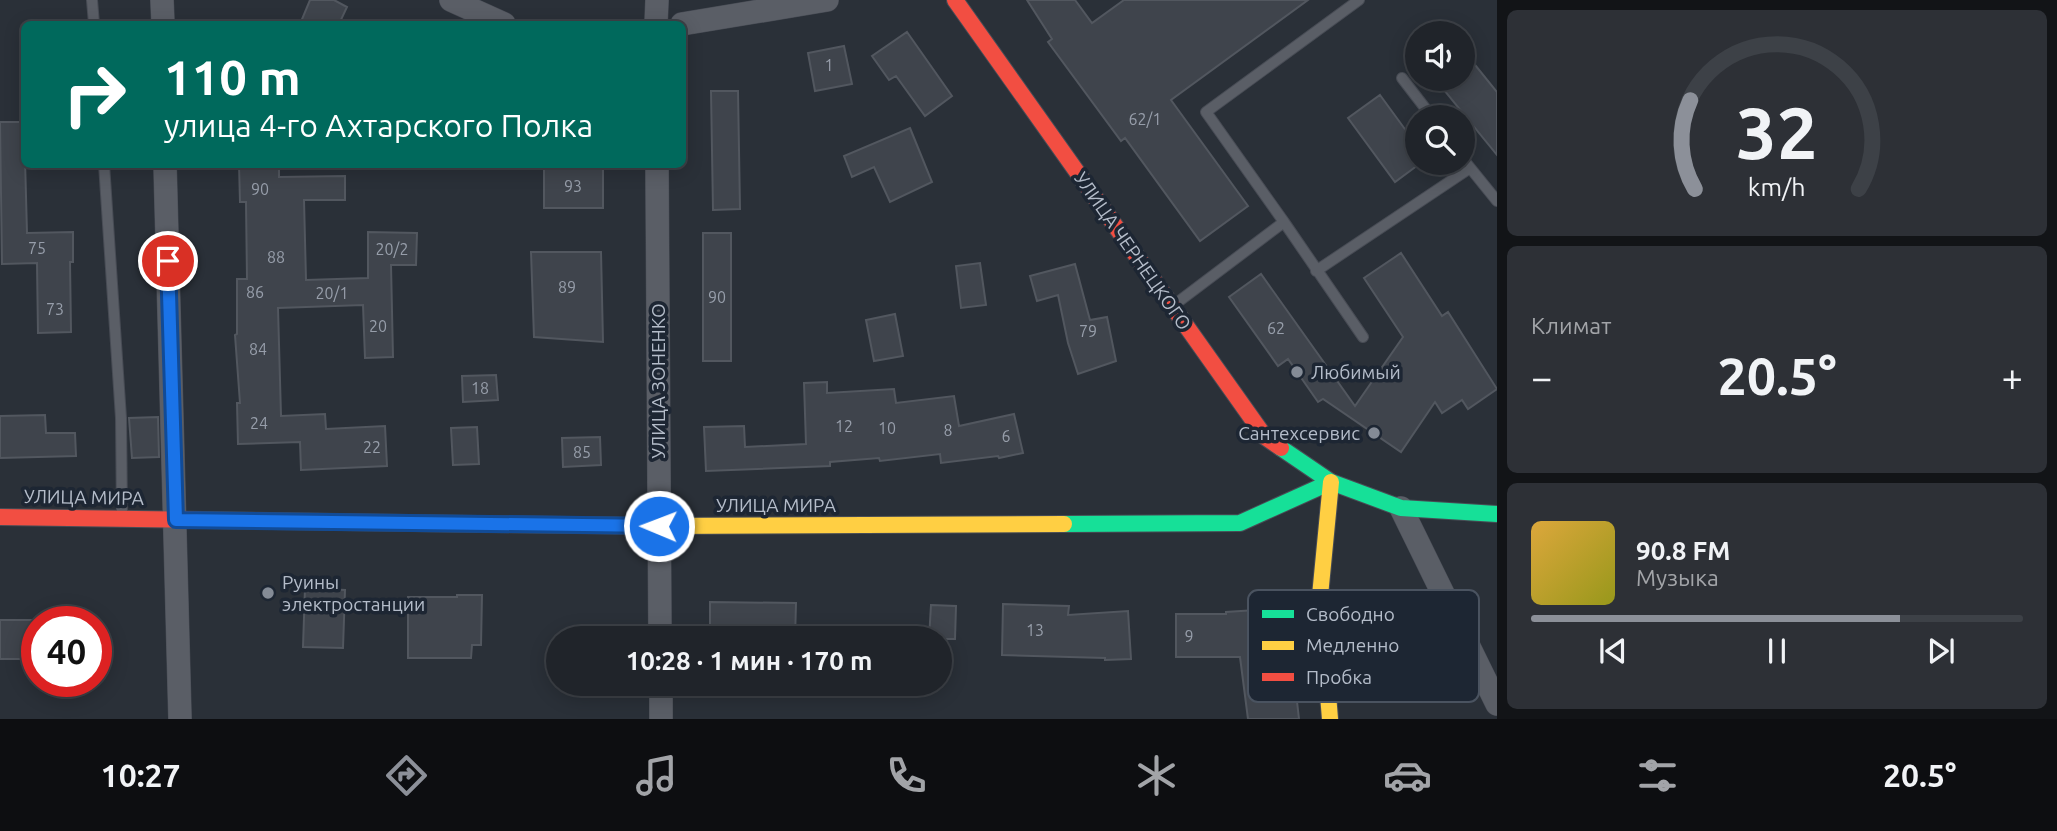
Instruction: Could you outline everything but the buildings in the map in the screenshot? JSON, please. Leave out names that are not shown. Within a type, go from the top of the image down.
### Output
[{"type":"street","points":[[162,0],[163,21]]},
{"type":"street","points":[[451,0],[497,21]]},
{"type":"street","points":[[656,21],[657,0]]},
{"type":"street","points":[[686,23],[827,0]]},
{"type":"street","name":"УЛИЦА ЧЕРНЕЦКОГО","points":[[955,0],[1265,437],[1331,482]]},
{"type":"street","points":[[165,168],[180,719]]},
{"type":"street","name":"УЛИЦА ЗОНЕНКО","points":[[657,168],[660,626]]},
{"type":"street","points":[[1321,590],[1331,482],[1401,508],[1497,514]]},
{"type":"street","name":"УЛИЦА МИРА","points":[[0,517],[659,526],[1240,523],[1331,482]]},
{"type":"street","points":[[1401,508],[1441,590]]},
{"type":"street","points":[[1479,667],[1497,704]]},
{"type":"street","points":[[661,696],[661,719]]},
{"type":"lane","points":[[92,0],[94,21]]},
{"type":"lane","points":[[1359,0],[1206,112],[1363,337]]},
{"type":"lane","points":[[1402,78],[1423,105]]},
{"type":"lane","points":[[104,168],[121,418],[122,518]]},
{"type":"lane","points":[[1475,174],[1497,201]]},
{"type":"lane","points":[[1316,271],[1449,175]]},
{"type":"lane","points":[[1171,307],[1284,222]]},
{"type":"traffic: fast","points":[[1281,448],[1331,482],[1401,508],[1497,514]]},
{"type":"traffic: fast","points":[[1064,524],[1240,523],[1331,482]]},
{"type":"traffic: slow","points":[[1321,590],[1331,482]]},
{"type":"traffic: slow","points":[[478,524],[1064,524]]},
{"type":"traffic: slow","points":[[1329,702],[1330,719]]},
{"type":"traffic: jam","points":[[955,0],[1265,437],[1281,448]]},
{"type":"traffic: jam","points":[[0,517],[478,524]]},
{"type":"place","name":"Любимый","points":[[1297,372]]},
{"type":"place","name":"Сантехсервис","points":[[1374,433]]},
{"type":"place","name":"Руины электростанции","points":[[268,593]]},
{"type":"route","points":[[168,261],[176,520],[659,526]]}]
